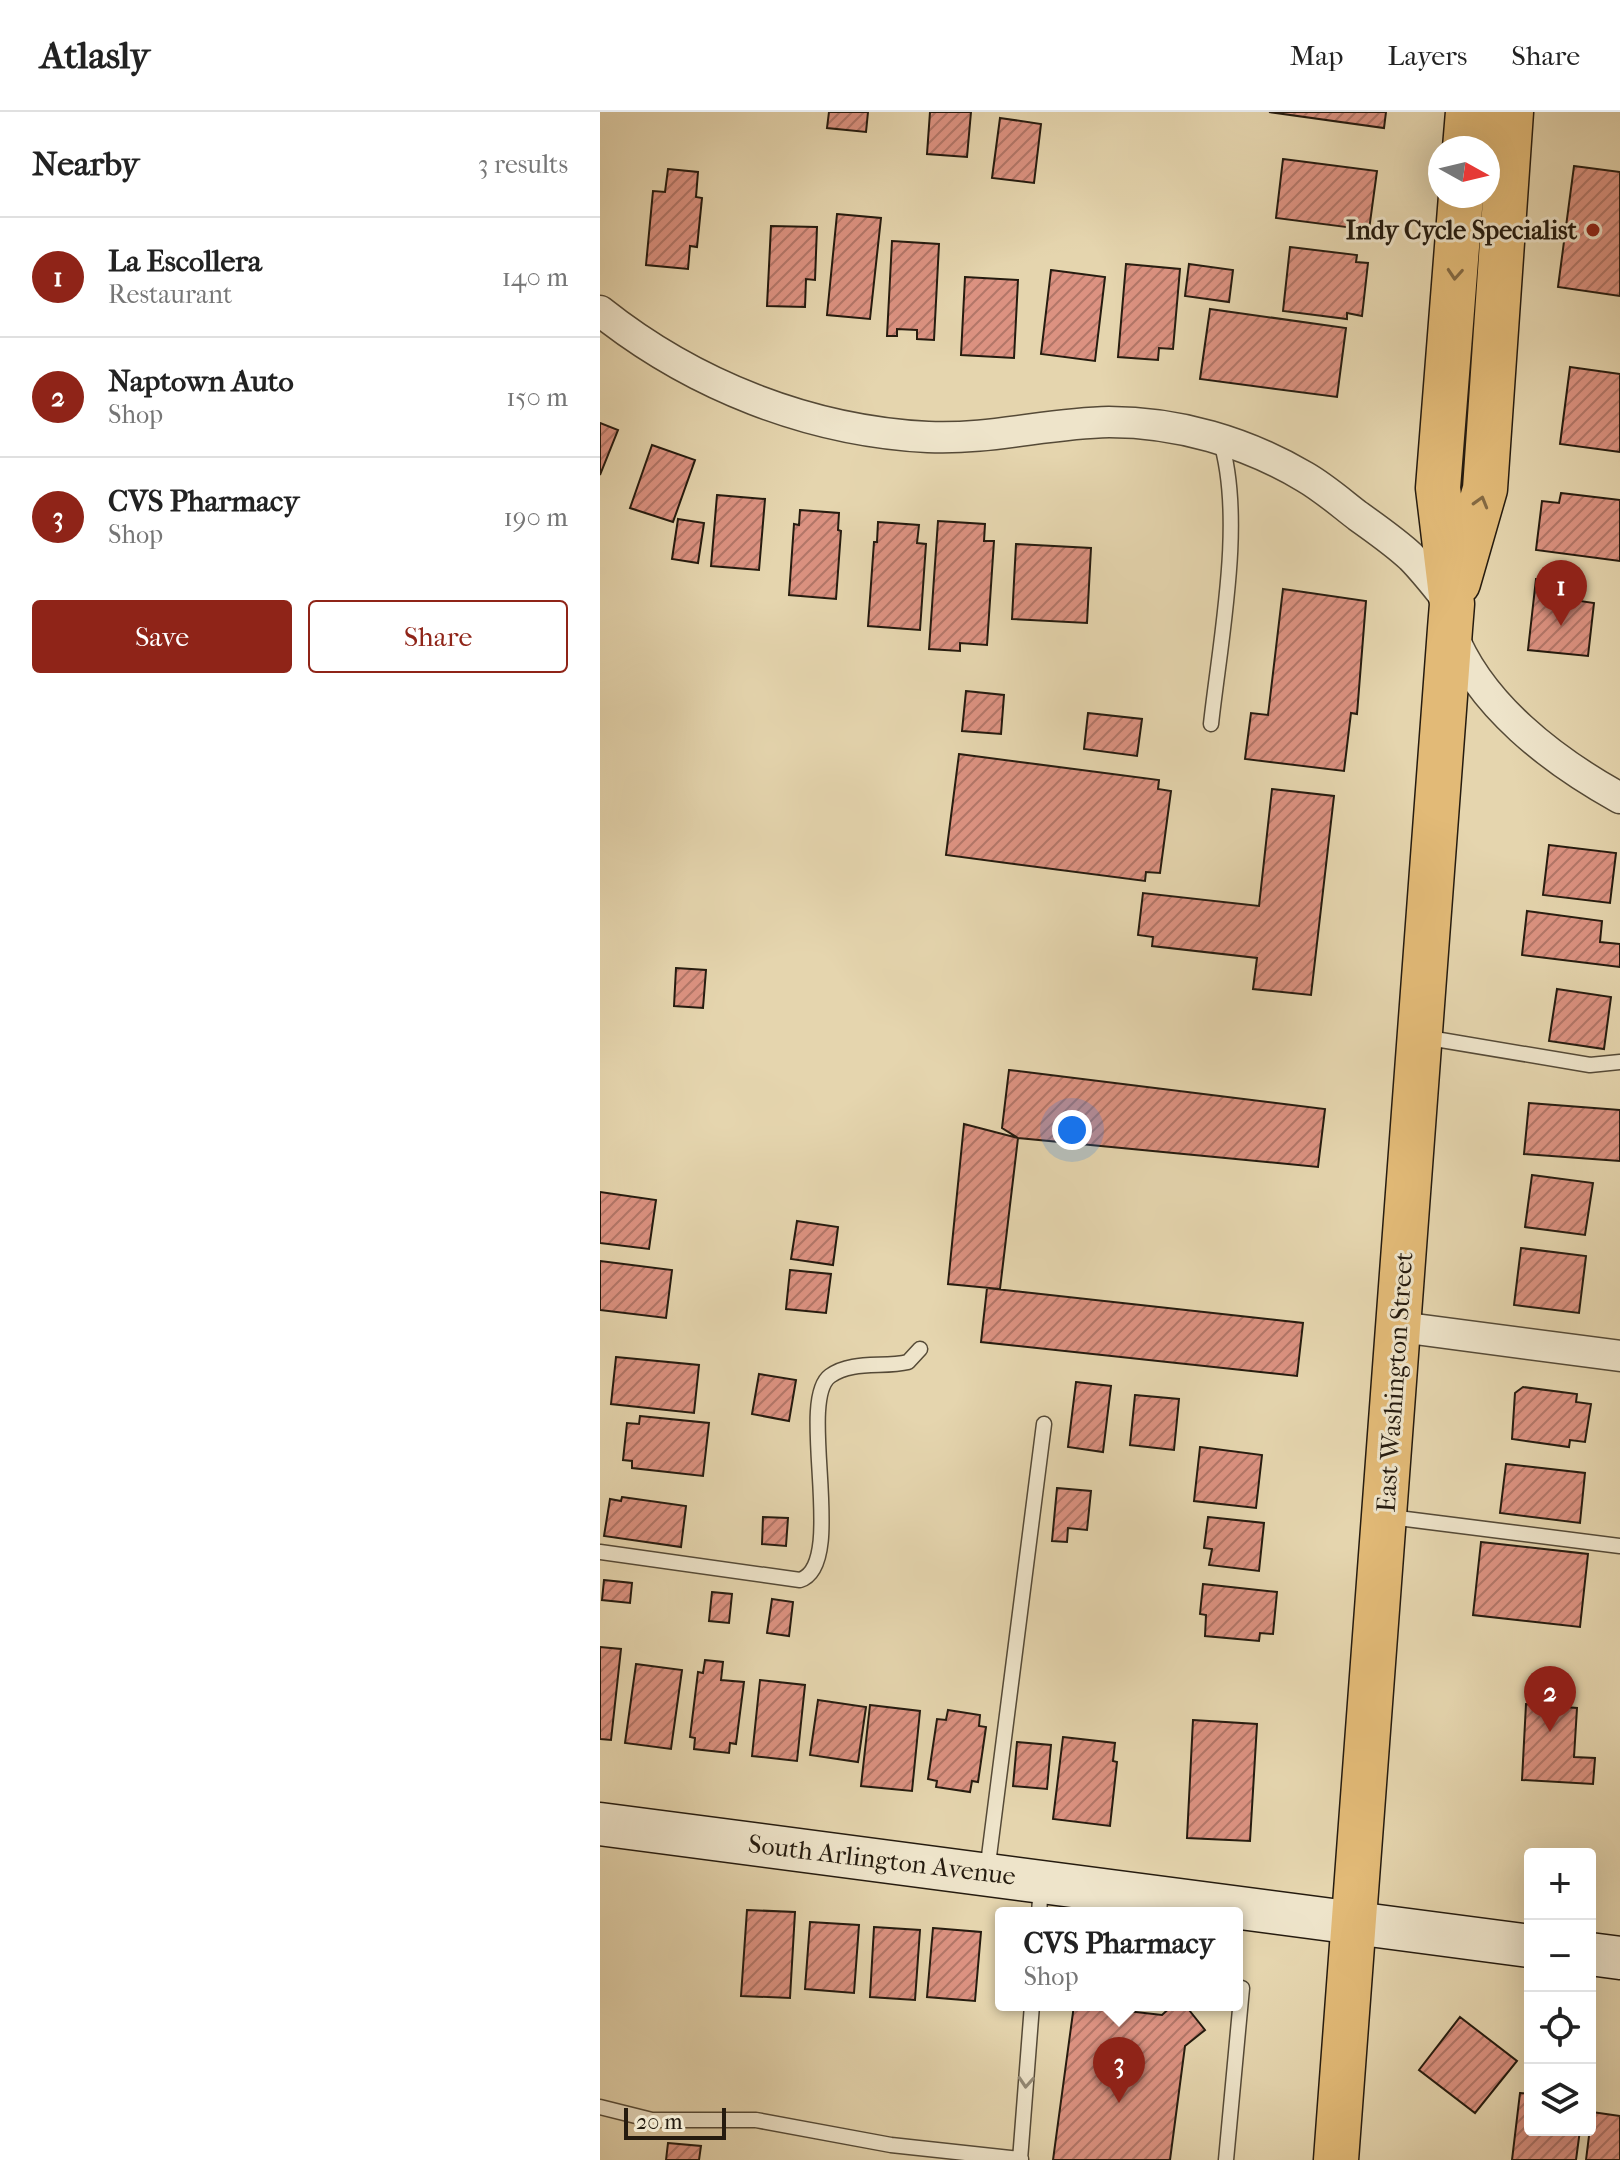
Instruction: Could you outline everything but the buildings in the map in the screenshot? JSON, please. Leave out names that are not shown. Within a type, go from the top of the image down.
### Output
[{"type":"main road","points":[[1466,136],[1468,112]]},
{"type":"main road","name":"East Washington Street","points":[[1451,617],[1485,489],[1511,112]]},
{"type":"main road","name":"East Washington Street","points":[[1336,2160],[1451,617],[1438,488],[1460,208]]},
{"type":"main road","name":"South Arlington Avenue","points":[[600,1824],[987,1874],[1040,1897],[1161,1907]]},
{"type":"main road","name":"South Arlington Avenue","points":[[1243,1914],[1354,1923],[1524,1945]]},
{"type":"main road","points":[[1596,1955],[1620,1958]]},
{"type":"street","points":[[600,311],[665,357],[723,387],[829,423],[895,434],[944,437],[994,436],[1076,424],[1156,425],[1220,438],[1264,455],[1307,478],[1407,554],[1451,617],[1460,652],[1475,676],[1521,727],[1584,777],[1620,798]]},
{"type":"street","points":[[1400,1327],[1620,1356]]},
{"type":"lane","points":[[1211,724],[1230,526],[1227,462],[1220,438]]},
{"type":"lane","points":[[1421,1037],[1590,1065],[1620,1062]]},
{"type":"lane","points":[[600,1552],[800,1580],[806,1578],[817,1561],[821,1529],[818,1403],[825,1381],[833,1374],[869,1365],[908,1362],[920,1349]]},
{"type":"lane","points":[[987,1874],[1044,1424]]},
{"type":"lane","points":[[1385,1517],[1620,1546]]},
{"type":"lane","points":[[600,2107],[652,2120],[756,2120],[891,2145],[1020,2159],[1032,2011]]},
{"type":"lane","points":[[1226,2160],[1240,2011]]},
{"type":"place","name":"Indy Cycle Specialist","points":[[1593,230]]},
{"type":"place","name":"La Escollera","points":[[1561,626]]},
{"type":"place","name":"Naptown Auto","points":[[1550,1732]]},
{"type":"place","name":"CVS Pharmacy","points":[[1119,2103]]}]
